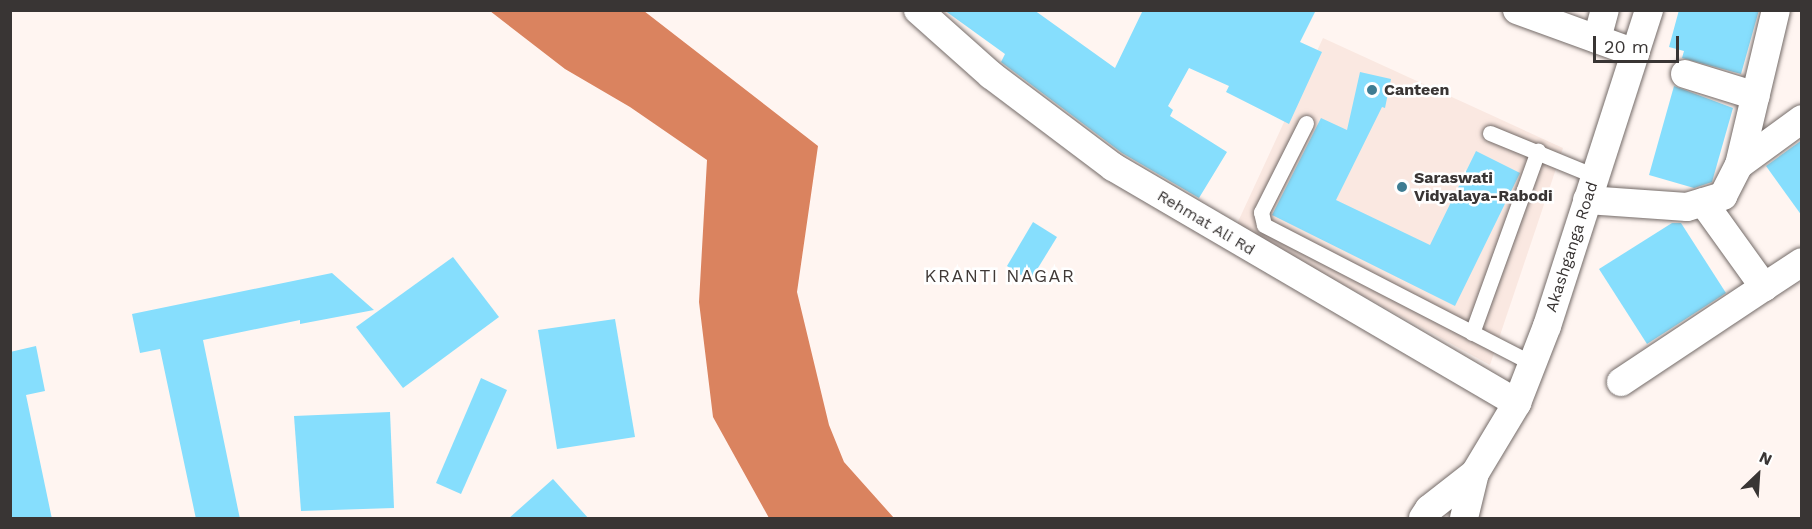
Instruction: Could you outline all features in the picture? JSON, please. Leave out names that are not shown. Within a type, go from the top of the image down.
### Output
[{"type":"street","name":"Rehmat Ali Rd","points":[[918,10],[991,75],[1113,167],[1517,403]]},
{"type":"street","points":[[1597,39],[1605,10]]},
{"type":"street","name":"Akashganga Road","points":[[1464,519],[1475,473],[1517,403],[1533,364],[1649,10]]},
{"type":"street","points":[[1591,188],[1687,207],[1723,196],[1739,165],[1776,10]]},
{"type":"street","points":[[1520,11],[1635,53]]},
{"type":"street","points":[[1685,74],[1756,96]]},
{"type":"street","points":[[1739,165],[1802,118]]},
{"type":"street","points":[[1703,202],[1764,286]]},
{"type":"street","points":[[1621,382],[1802,262]]},
{"type":"street","name":"Akashganga Road","points":[[1423,519],[1430,509],[1475,473]]},
{"type":"lane","points":[[1306,123],[1261,212],[1264,225],[1533,364]]},
{"type":"lane","points":[[1490,133],[1538,151],[1591,188]]},
{"type":"lane","points":[[1472,333],[1538,151]]},
{"type":"shaded area","points":[[490,11],[644,11],[818,146],[797,292],[829,425],[844,462],[894,518],[769,518],[713,417],[699,302],[707,160],[630,107],[565,69]]},
{"type":"shaded area","name":"Saraswati Vidyalaya-Rabodi","points":[[1323,38],[1563,148],[1490,365],[1236,226]]},
{"type":"building","points":[[944,10],[1034,10],[1115,68],[1143,10],[1316,10],[1300,42],[1322,52],[1289,124],[1226,92],[1229,86],[1189,68],[1168,106],[1173,110],[1170,116],[1227,152],[1199,198],[1122,153],[1001,62],[1005,54]]},
{"type":"building","points":[[1679,10],[1759,10],[1741,74],[1682,58],[1684,51],[1669,47]]},
{"type":"building","name":"Saraswati Vidyalaya-Rabodi","points":[[1360,72],[1391,79],[1385,108],[1382,107],[1336,200],[1430,245],[1476,151],[1520,173],[1455,306],[1272,215],[1321,118],[1347,130]]},
{"type":"building","points":[[1674,86],[1733,108],[1712,182],[1694,188],[1649,175]]},
{"type":"building","points":[[1802,140],[1802,216],[1766,166]]},
{"type":"building","points":[[1033,222],[1057,237],[1030,281],[1007,266]]},
{"type":"building","points":[[1672,223],[1681,223],[1726,293],[1647,344],[1599,269]]},
{"type":"building","points":[[453,257],[499,317],[403,388],[356,327]]},
{"type":"building","points":[[332,273],[374,310],[300,324],[300,320],[203,340],[240,519],[196,519],[160,349],[140,353],[132,314]]},
{"type":"building","points":[[615,319],[635,437],[557,449],[538,330]]},
{"type":"building","points":[[36,346],[45,391],[26,395],[52,519],[10,519],[10,352]]},
{"type":"building","points":[[481,378],[507,390],[461,494],[436,483]]},
{"type":"building","points":[[390,412],[394,508],[301,511],[294,416]]},
{"type":"building","points":[[553,479],[589,519],[508,519]]},
{"type":"place","name":"Canteen","points":[[1372,90]]},
{"type":"place","name":"Saraswati Vidyalaya-Rabodi","points":[[1402,187]]},
{"type":"district","name":"KRANTI NAGAR","points":[[1000,276]]}]
